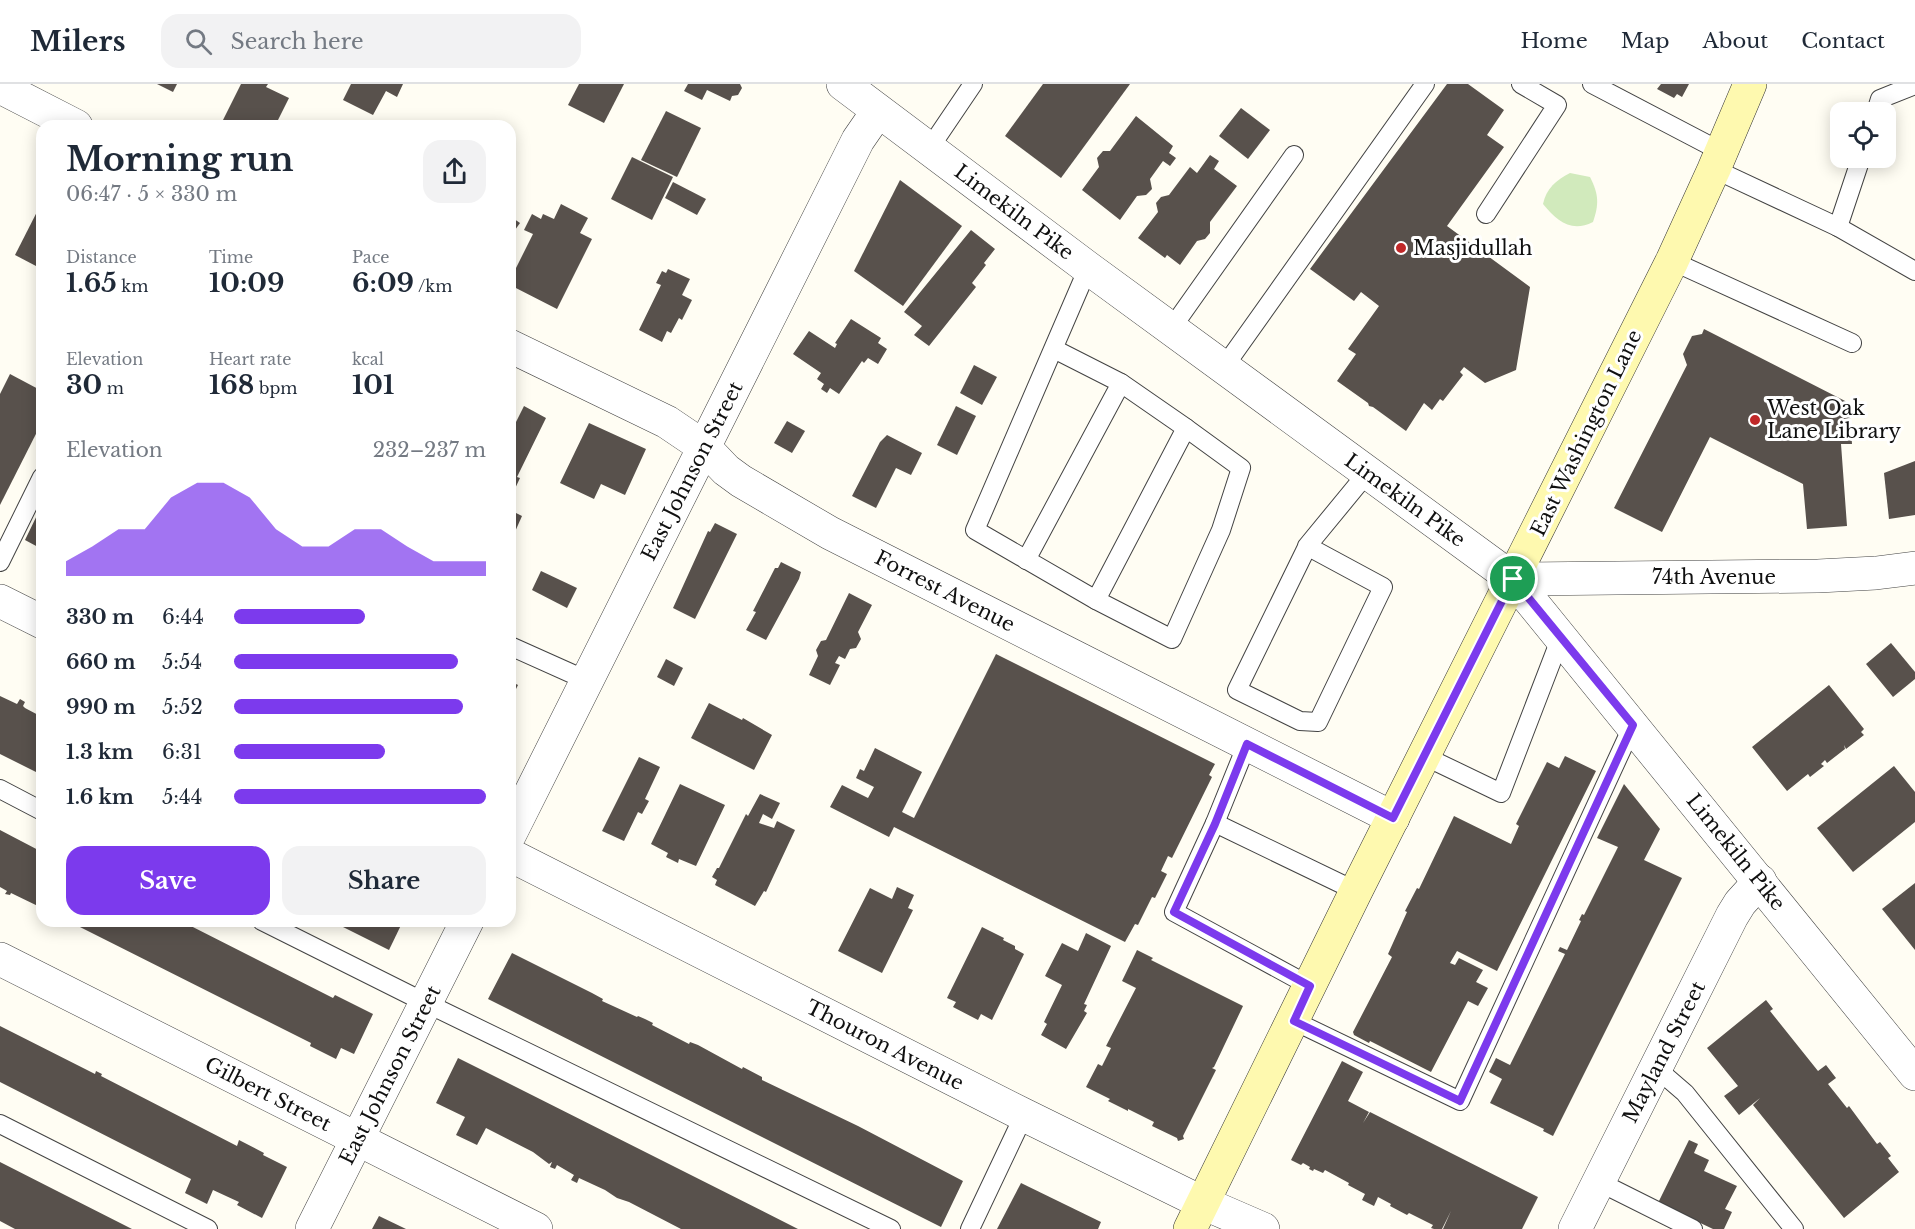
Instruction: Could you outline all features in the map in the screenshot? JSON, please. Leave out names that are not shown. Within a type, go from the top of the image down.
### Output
[{"type":"main road","name":"East Washington Lane","points":[[1197,1216],[1356,891],[1672,261],[1750,84]]},
{"type":"street","name":"Limekiln Pike","points":[[843,84],[1088,268],[1513,579],[1915,1074]]},
{"type":"street","points":[[0,87],[64,120]]},
{"type":"street","name":"East Johnson Street","points":[[516,822],[858,140],[878,111]]},
{"type":"street","name":"Forrest Avenue","points":[[516,349],[667,422],[704,447],[726,470],[741,481],[819,527],[1393,818]]},
{"type":"street","name":"74th Avenue","points":[[1513,579],[1818,576],[1915,568]]},
{"type":"street","points":[[0,602],[36,619]]},
{"type":"street","name":"Thouron Avenue","points":[[516,858],[1024,1115],[1197,1216],[1263,1229]]},
{"type":"street","name":"Mayland Street","points":[[1575,1229],[1732,916],[1740,903],[1760,881]]},
{"type":"street","name":"East Johnson Street","points":[[312,1229],[464,927]]},
{"type":"street","name":"Gilbert Street","points":[[0,958],[536,1229]]},
{"type":"lane","points":[[930,148],[973,84]]},
{"type":"lane","points":[[1224,367],[1425,84]]},
{"type":"lane","points":[[1486,214],[1557,105],[1521,84]]},
{"type":"lane","points":[[1592,84],[1718,160],[1915,271]]},
{"type":"lane","points":[[1879,102],[1880,99],[1915,85]]},
{"type":"lane","points":[[1171,329],[1294,154]]},
{"type":"lane","points":[[1838,227],[1858,168]]},
{"type":"lane","points":[[1672,261],[1852,343]]},
{"type":"lane","points":[[1054,349],[1121,383],[1241,468],[1221,530],[1172,639],[1096,600],[975,530],[1088,268]]},
{"type":"lane","points":[[1026,560],[1121,383]]},
{"type":"lane","points":[[1096,600],[1186,428]]},
{"type":"lane","points":[[1307,546],[1383,587],[1318,722],[1300,721],[1237,690],[1307,546],[1368,472]]},
{"type":"lane","points":[[0,562],[36,489]]},
{"type":"lane","points":[[1424,756],[1501,793],[1561,637]]},
{"type":"lane","points":[[516,649],[586,680]]},
{"type":"lane","points":[[1294,1021],[1460,1101],[1633,725]]},
{"type":"lane","points":[[1247,744],[1215,824],[1174,912],[1310,986]]},
{"type":"lane","points":[[0,789],[36,807]]},
{"type":"lane","points":[[1215,824],[1356,891]]},
{"type":"lane","points":[[274,927],[891,1229]]},
{"type":"lane","points":[[1656,1068],[1685,1093],[1794,1229]]},
{"type":"lane","points":[[970,1229],[1024,1115]]},
{"type":"lane","points":[[0,1124],[208,1229]]},
{"type":"lane","points":[[1599,1182],[1693,1229]]},
{"type":"green space","points":[[1570,173],[1590,177],[1597,200],[1593,222],[1578,226],[1565,224],[1543,204],[1552,186]]},
{"type":"building","points":[[157,84],[177,84],[173,92]]},
{"type":"building","points":[[241,84],[268,84],[266,87],[289,98],[278,120],[223,120]]},
{"type":"building","points":[[351,84],[403,84],[397,97],[386,91],[373,115],[343,100]]},
{"type":"building","points":[[579,84],[624,84],[604,123],[568,105]]},
{"type":"building","points":[[688,84],[740,84],[742,88],[738,95],[732,96],[730,101],[707,90],[702,100],[684,91]]},
{"type":"building","points":[[1043,84],[1130,84],[1061,178],[1005,136]]},
{"type":"building","name":"Masjidullah","points":[[1447,84],[1468,84],[1504,110],[1487,135],[1504,147],[1447,226],[1530,287],[1516,370],[1485,383],[1464,367],[1460,372],[1463,375],[1443,401],[1440,399],[1432,410],[1424,403],[1406,431],[1337,381],[1356,354],[1348,349],[1379,306],[1361,292],[1354,301],[1310,269]]},
{"type":"building","points":[[1661,84],[1689,84],[1682,97],[1677,94],[1674,98],[1657,89]]},
{"type":"building","points":[[1241,108],[1270,130],[1248,159],[1219,136]]},
{"type":"building","points":[[666,111],[701,128],[677,177],[641,160]]},
{"type":"building","points":[[1136,116],[1173,146],[1169,153],[1176,158],[1170,166],[1163,161],[1150,179],[1152,189],[1146,195],[1137,196],[1120,220],[1082,190],[1099,167],[1097,158],[1103,151],[1110,151]]},
{"type":"building","points":[[1210,155],[1219,161],[1214,169],[1237,186],[1210,222],[1210,233],[1205,239],[1197,241],[1180,265],[1167,255],[1165,258],[1138,238],[1158,212],[1156,203],[1161,197],[1169,195],[1190,167],[1197,173]]},
{"type":"building","points":[[632,157],[673,177],[652,220],[611,199]]},
{"type":"building","points":[[900,180],[962,226],[903,306],[854,271]]},
{"type":"building","points":[[673,182],[706,199],[697,215],[665,198]]},
{"type":"building","points":[[561,204],[588,218],[580,233],[592,239],[557,309],[516,288],[516,268],[533,234],[524,230],[532,214],[541,219],[543,214],[554,219]]},
{"type":"building","points":[[36,214],[36,266],[15,255]]},
{"type":"building","points":[[971,230],[995,249],[972,283],[976,287],[929,346],[914,335],[922,326],[904,312]]},
{"type":"building","points":[[668,269],[690,279],[682,295],[692,300],[682,320],[679,318],[671,333],[667,331],[662,342],[639,330],[661,285],[656,283],[662,271],[666,273]]},
{"type":"building","points":[[851,319],[881,338],[878,343],[887,349],[878,364],[868,358],[864,363],[862,361],[839,394],[830,388],[827,393],[821,389],[824,384],[817,379],[821,373],[793,354],[809,331],[835,348],[837,344],[835,343]]},
{"type":"building","name":"West Oak Lane Library","points":[[1704,329],[1849,403],[1852,444],[1841,444],[1847,526],[1807,529],[1803,484],[1710,437],[1662,532],[1614,508],[1687,365],[1683,354],[1692,336],[1702,334]]},
{"type":"building","points":[[974,365],[997,377],[982,405],[960,393]]},
{"type":"building","points":[[10,374],[36,388],[36,434],[0,505],[0,394]]},
{"type":"building","points":[[524,406],[546,418],[517,477],[520,478],[516,486],[516,422]]},
{"type":"building","points":[[956,406],[976,416],[957,455],[937,445]]},
{"type":"building","points":[[787,421],[805,431],[792,453],[774,443]]},
{"type":"building","points":[[589,423],[646,449],[625,495],[601,484],[594,499],[560,483]]},
{"type":"building","points":[[887,435],[922,453],[911,475],[896,468],[876,508],[852,496],[880,442]]},
{"type":"building","points":[[1915,461],[1915,515],[1889,519],[1884,473]]},
{"type":"building","points":[[516,513],[522,516],[516,530]]},
{"type":"building","points":[[36,517],[36,546],[25,540]]},
{"type":"building","points":[[715,523],[737,534],[695,619],[673,608],[708,531],[710,532]]},
{"type":"building","points":[[781,562],[801,572],[766,640],[746,630],[775,568],[778,568]]},
{"type":"building","points":[[541,571],[577,588],[567,608],[532,590]]},
{"type":"building","points":[[849,593],[872,605],[858,632],[861,639],[856,648],[850,649],[845,659],[839,656],[835,663],[840,665],[830,685],[809,675],[818,656],[816,650],[821,641],[826,640]]},
{"type":"building","points":[[1891,643],[1915,672],[1915,679],[1893,697],[1866,664]]},
{"type":"building","points":[[996,654],[1215,764],[1209,775],[1212,777],[1172,858],[1168,856],[1161,871],[1167,874],[1155,898],[1152,897],[1138,925],[1135,924],[1125,942],[894,827],[889,837],[830,807],[842,785],[868,798],[874,787],[856,778],[860,769],[864,771],[875,748],[922,772],[902,812],[914,818]]},
{"type":"building","points":[[666,659],[683,668],[674,686],[657,677]]},
{"type":"building","points":[[1829,685],[1864,729],[1861,732],[1864,735],[1846,749],[1844,745],[1845,749],[1827,763],[1825,760],[1821,764],[1824,766],[1810,777],[1808,774],[1787,791],[1752,747]]},
{"type":"building","points":[[0,696],[17,704],[20,699],[25,702],[23,706],[25,708],[36,714],[36,772],[0,754]]},
{"type":"building","points":[[709,703],[742,720],[743,718],[772,735],[754,770],[691,738]]},
{"type":"building","points":[[1565,756],[1596,771],[1497,971],[1457,951],[1450,963],[1455,965],[1459,958],[1483,970],[1476,982],[1488,988],[1478,1006],[1468,1001],[1431,1072],[1354,1035],[1353,1032],[1392,957],[1388,954],[1407,912],[1405,911],[1417,888],[1419,889],[1454,816],[1511,844],[1519,826],[1516,824],[1547,762],[1559,768]]},
{"type":"building","points":[[639,757],[660,767],[645,799],[649,801],[642,814],[638,812],[624,841],[602,831]]},
{"type":"building","points":[[1894,766],[1915,792],[1915,822],[1853,872],[1817,828]]},
{"type":"building","points":[[680,784],[725,805],[696,866],[679,859],[678,863],[666,857],[668,853],[651,844]]},
{"type":"building","points":[[1624,784],[1660,829],[1644,860],[1682,878],[1553,1136],[1543,1131],[1544,1129],[1490,1103],[1502,1079],[1489,1072],[1496,1058],[1510,1065],[1565,954],[1558,951],[1560,947],[1567,950],[1581,921],[1579,920],[1582,914],[1584,915],[1618,847],[1597,838]]},
{"type":"building","points":[[760,794],[780,803],[772,819],[763,814],[759,823],[774,828],[777,821],[795,830],[766,892],[764,891],[755,906],[715,885],[717,880],[712,877],[719,868],[746,814],[748,816]]},
{"type":"building","points":[[0,830],[36,849],[36,905],[11,893],[10,895],[5,894],[7,891],[0,887]]},
{"type":"building","points":[[1915,883],[1915,950],[1882,909]]},
{"type":"building","points":[[897,887],[914,895],[908,908],[913,910],[882,973],[838,951],[870,888],[892,899]]},
{"type":"building","points":[[80,927],[193,927],[333,998],[335,995],[373,1014],[354,1054],[341,1048],[336,1059],[310,1046],[311,1043]]},
{"type":"building","points":[[343,927],[400,927],[389,950]]},
{"type":"building","points":[[982,927],[1004,938],[1003,940],[1024,954],[992,1020],[981,1014],[978,1020],[953,1007],[956,1002],[947,998]]},
{"type":"building","points":[[1086,933],[1111,946],[1084,1004],[1087,1005],[1084,1011],[1087,1013],[1066,1049],[1041,1035],[1047,1024],[1044,1022],[1062,985],[1045,976],[1062,943],[1078,951]]},
{"type":"building","points":[[1137,950],[1153,958],[1151,960],[1243,1006],[1212,1068],[1216,1070],[1183,1136],[1184,1139],[1178,1141],[1177,1138],[1152,1126],[1154,1122],[1108,1101],[1110,1099],[1086,1087],[1098,1064],[1102,1066],[1111,1048],[1106,1046],[1136,988],[1122,981]]},
{"type":"building","points":[[512,953],[592,993],[603,999],[602,1001],[653,1023],[652,1025],[689,1044],[690,1042],[698,1045],[742,1069],[743,1067],[762,1077],[762,1080],[858,1126],[963,1181],[941,1227],[488,999]]},
{"type":"building","points":[[1766,1000],[1773,1009],[1770,1011],[1818,1071],[1826,1065],[1836,1078],[1828,1084],[1847,1108],[1849,1106],[1877,1144],[1880,1142],[1891,1156],[1888,1158],[1899,1172],[1844,1218],[1753,1105],[1760,1098],[1739,1115],[1724,1096],[1738,1086],[1707,1048]]},
{"type":"building","points":[[0,1026],[95,1074],[96,1071],[102,1074],[101,1076],[237,1146],[239,1140],[287,1167],[262,1218],[237,1205],[239,1202],[213,1190],[207,1204],[185,1193],[191,1179],[0,1082]]},
{"type":"building","points":[[458,1058],[798,1229],[681,1229],[579,1178],[577,1183],[571,1180],[574,1175],[557,1165],[555,1169],[550,1167],[552,1162],[549,1164],[533,1152],[486,1128],[477,1145],[456,1135],[465,1117],[436,1103]]},
{"type":"building","points":[[1342,1061],[1363,1072],[1348,1101],[1369,1112],[1363,1123],[1370,1112],[1538,1197],[1522,1229],[1443,1229],[1451,1211],[1442,1229],[1434,1229],[1431,1228],[1433,1225],[1409,1213],[1407,1215],[1378,1197],[1374,1206],[1362,1200],[1365,1194],[1325,1170],[1323,1173],[1314,1169],[1313,1171],[1303,1163],[1301,1165],[1291,1160]]},
{"type":"building","points":[[1689,1140],[1698,1144],[1694,1153],[1709,1160],[1704,1171],[1737,1186],[1725,1209],[1732,1212],[1724,1229],[1713,1229],[1658,1203]]},
{"type":"building","points":[[0,1162],[132,1229],[15,1229],[0,1221]]},
{"type":"building","points":[[1021,1183],[1101,1222],[1098,1229],[997,1229]]},
{"type":"building","points":[[379,1216],[406,1229],[372,1229]]},
{"type":"place","name":"Masjidullah","points":[[1401,248]]},
{"type":"place","name":"West Oak Lane Library","points":[[1755,420]]},
{"type":"route","points":[[1513,579],[1633,725],[1460,1101],[1294,1021],[1310,986],[1174,912],[1215,824],[1247,744],[1393,818],[1513,579]]}]
